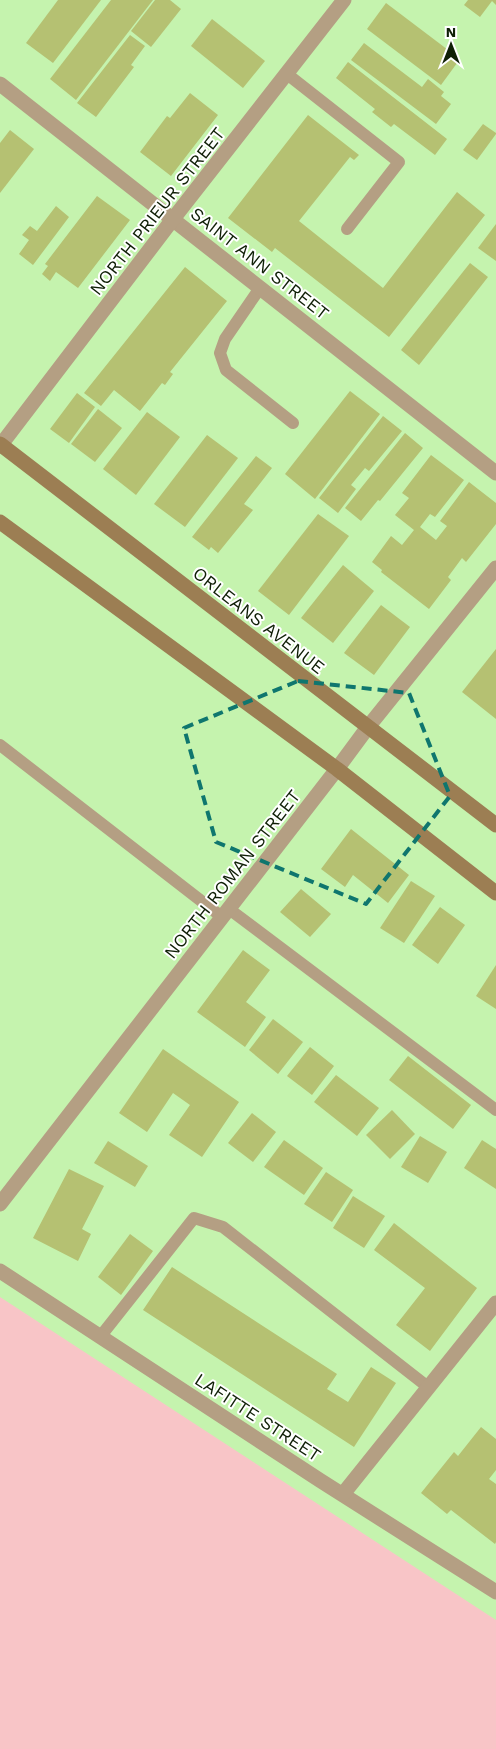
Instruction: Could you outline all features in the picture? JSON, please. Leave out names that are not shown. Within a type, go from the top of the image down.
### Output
[{"type":"street","name":"NORTH PRIEUR STREET","points":[[0,445],[344,0]]},
{"type":"street","name":"SAINT ANN STREET","points":[[0,84],[496,473]]},
{"type":"street","name":"ORLEANS AVENUE","points":[[0,445],[496,824]]},
{"type":"street","points":[[0,522],[336,769],[496,893]]},
{"type":"street","name":"NORTH ROMAN STREET","points":[[0,1204],[368,727],[496,568]]},
{"type":"street","name":"LAFITTE STREET","points":[[0,1271],[496,1592]]},
{"type":"street","points":[[343,1494],[496,1303]]},
{"type":"lane","points":[[287,74],[398,162],[348,229]]},
{"type":"lane","points":[[260,288],[225,339],[220,353],[226,370],[293,423]]},
{"type":"lane","points":[[0,745],[225,913],[496,1110]]},
{"type":"lane","points":[[100,1337],[194,1218],[223,1227],[428,1387]]},
{"type":"highlighted area","points":[[298,681],[409,693],[450,796],[366,904],[216,842],[184,728]]},
{"type":"shaded area","points":[[0,1297],[496,1620],[496,1749],[0,1749]]},
{"type":"building","points":[[58,0],[101,0],[53,63],[26,43]]},
{"type":"building","points":[[111,0],[153,0],[76,100],[50,79]]},
{"type":"building","points":[[155,0],[170,0],[181,9],[151,47],[131,31]]},
{"type":"building","points":[[468,0],[496,0],[496,5],[492,1],[480,17],[464,5]]},
{"type":"building","points":[[386,3],[460,59],[441,85],[367,29]]},
{"type":"building","points":[[212,19],[265,61],[243,88],[191,46]]},
{"type":"building","points":[[130,35],[145,46],[131,65],[134,67],[96,117],[77,103]]},
{"type":"building","points":[[364,43],[422,87],[428,79],[444,92],[441,96],[451,104],[436,124],[351,60]]},
{"type":"building","points":[[348,62],[447,139],[435,155],[394,124],[391,127],[372,112],[375,109],[336,78]]},
{"type":"building","points":[[190,93],[218,115],[171,176],[140,152],[167,116],[170,118]]},
{"type":"building","points":[[308,115],[359,155],[354,160],[350,157],[299,221],[383,288],[457,192],[485,215],[389,337],[275,248],[272,252],[228,218]]},
{"type":"building","points":[[483,124],[496,134],[477,160],[463,150]]},
{"type":"building","points":[[10,130],[34,149],[0,193],[0,143]]},
{"type":"building","points":[[97,196],[130,220],[78,288],[56,272],[50,281],[42,274],[48,266],[45,264]]},
{"type":"building","points":[[56,206],[69,217],[33,265],[19,254],[29,240],[22,235],[30,226],[37,231]]},
{"type":"building","points":[[496,224],[496,261],[478,248]]},
{"type":"building","points":[[470,263],[488,277],[419,365],[401,350]]},
{"type":"building","points":[[185,267],[227,301],[170,372],[173,374],[165,385],[162,383],[140,411],[114,390],[101,406],[84,393]]},
{"type":"building","points":[[350,391],[380,414],[315,499],[285,474]]},
{"type":"building","points":[[77,393],[95,407],[69,443],[50,429]]},
{"type":"building","points":[[98,409],[122,428],[95,462],[71,444]]},
{"type":"building","points":[[147,412],[180,437],[136,495],[103,469]]},
{"type":"building","points":[[383,416],[402,431],[369,471],[365,468],[351,485],[356,489],[338,513],[319,498]]},
{"type":"building","points":[[405,433],[423,448],[380,501],[378,500],[361,521],[345,508]]},
{"type":"building","points":[[207,435],[238,458],[185,527],[154,504]]},
{"type":"building","points":[[431,455],[464,480],[435,517],[430,514],[420,527],[436,540],[447,526],[440,521],[469,482],[496,503],[496,524],[466,562],[462,558],[448,577],[451,580],[429,609],[381,572],[382,570],[372,562],[391,536],[402,545],[414,530],[395,515],[409,498],[402,493]]},
{"type":"building","points":[[256,456],[272,468],[244,504],[253,510],[218,553],[211,547],[209,550],[192,537]]},
{"type":"building","points":[[318,514],[349,536],[289,615],[258,591]]},
{"type":"building","points":[[343,565],[374,591],[333,643],[301,618]]},
{"type":"building","points":[[381,605],[410,627],[374,675],[344,653]]},
{"type":"building","points":[[496,649],[496,719],[462,692]]},
{"type":"building","points":[[351,829],[409,875],[388,903],[353,875],[345,887],[321,869]]},
{"type":"building","points":[[411,881],[435,896],[404,943],[380,928]]},
{"type":"building","points":[[301,889],[331,914],[310,937],[280,912]]},
{"type":"building","points":[[440,907],[465,925],[438,964],[412,945]]},
{"type":"building","points":[[243,950],[270,970],[246,1002],[266,1017],[245,1047],[197,1012]]},
{"type":"building","points":[[496,965],[496,1009],[476,996]]},
{"type":"building","points":[[273,1019],[303,1042],[278,1074],[249,1050]]},
{"type":"building","points":[[310,1047],[334,1066],[312,1095],[287,1076]]},
{"type":"building","points":[[163,1049],[239,1102],[202,1157],[169,1135],[190,1105],[173,1093],[147,1132],[119,1113]]},
{"type":"building","points":[[408,1056],[471,1105],[453,1129],[389,1080]]},
{"type":"building","points":[[336,1075],[379,1108],[357,1136],[314,1102]]},
{"type":"building","points":[[392,1110],[415,1134],[390,1159],[366,1135]]},
{"type":"building","points":[[252,1113],[276,1132],[253,1162],[228,1143]]},
{"type":"building","points":[[420,1136],[447,1152],[428,1183],[401,1167]]},
{"type":"building","points":[[284,1140],[323,1168],[304,1195],[264,1167]]},
{"type":"building","points":[[482,1140],[496,1149],[496,1189],[464,1168]]},
{"type":"building","points":[[108,1141],[148,1166],[135,1187],[94,1163]]},
{"type":"building","points":[[69,1169],[104,1186],[82,1229],[91,1234],[78,1261],[33,1238]]},
{"type":"building","points":[[326,1172],[353,1190],[332,1222],[304,1204]]},
{"type":"building","points":[[353,1196],[385,1216],[364,1248],[333,1228]]},
{"type":"building","points":[[394,1223],[477,1288],[430,1351],[396,1325],[425,1288],[374,1250]]},
{"type":"building","points":[[130,1234],[153,1251],[121,1295],[98,1277]]},
{"type":"building","points":[[172,1267],[337,1374],[327,1389],[348,1402],[371,1367],[396,1383],[354,1447],[143,1310]]},
{"type":"building","points":[[481,1427],[496,1439],[496,1470],[489,1479],[496,1484],[495,1544],[451,1510],[447,1514],[421,1493],[454,1452],[458,1456]]}]
